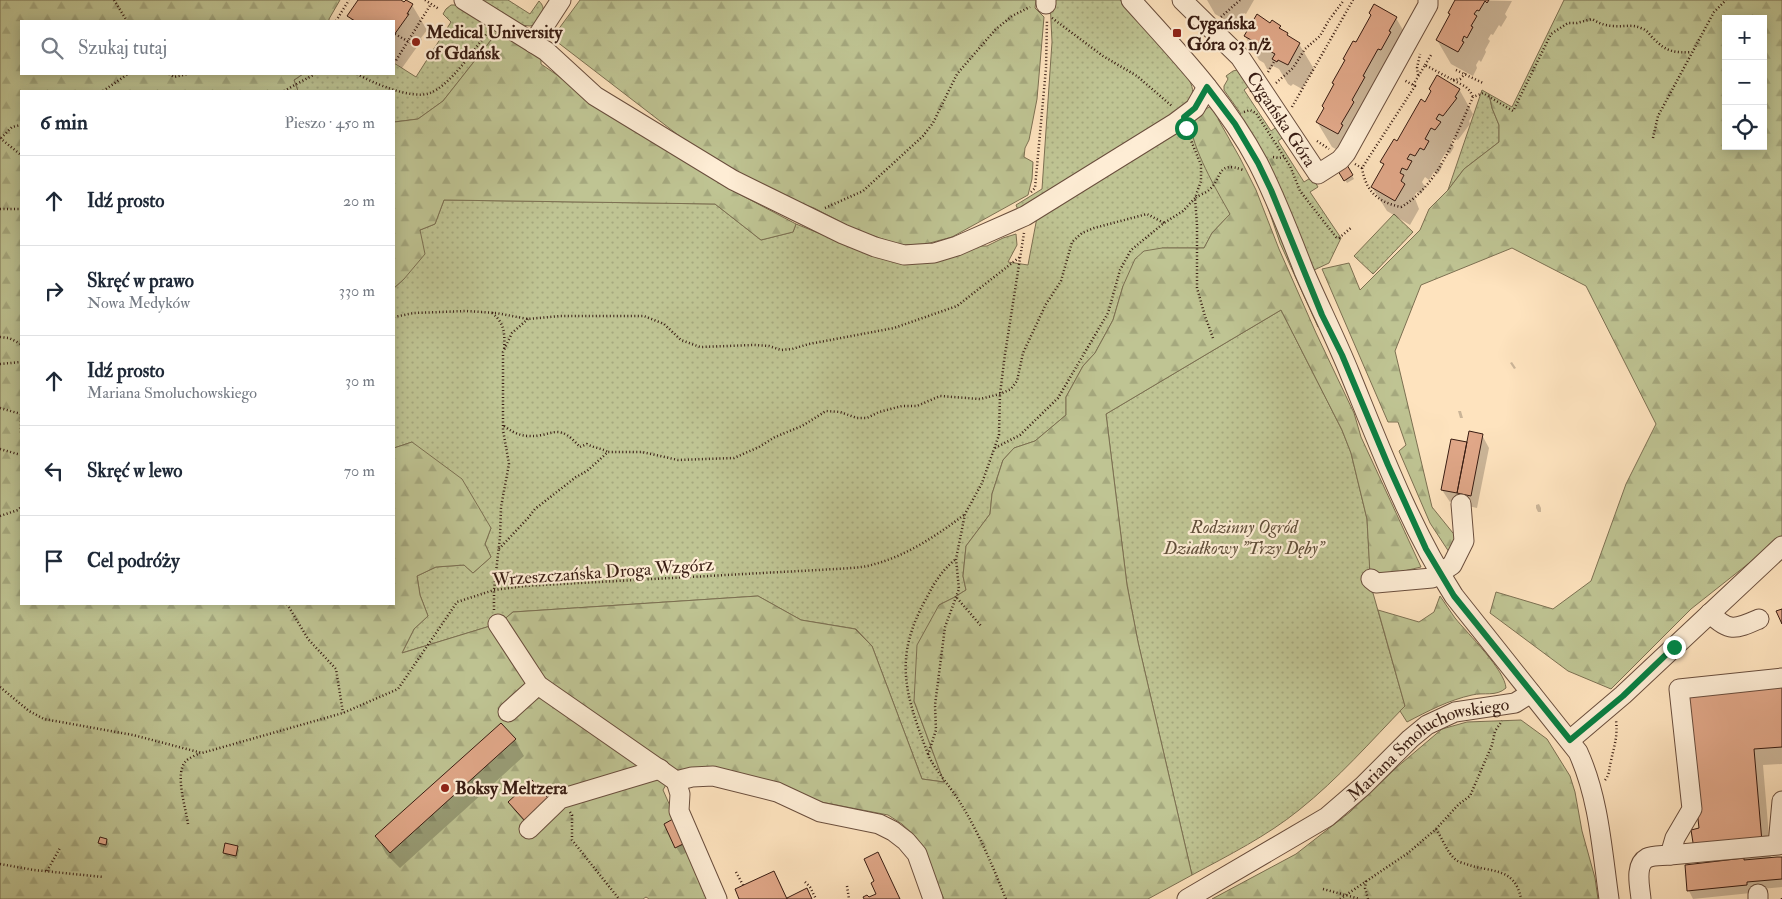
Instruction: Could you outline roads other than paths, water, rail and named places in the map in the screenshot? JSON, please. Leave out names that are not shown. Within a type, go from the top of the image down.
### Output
[{"type":"street","points":[[464,0],[559,61],[595,96],[733,180],[802,215],[875,247],[904,255],[934,253],[957,246],[1025,216],[1184,117],[1195,108],[1207,87]]},
{"type":"street","points":[[533,43],[560,0]]},
{"type":"street","points":[[1131,0],[1207,87],[1235,124],[1258,163],[1271,190],[1322,315],[1342,355],[1426,549],[1454,596],[1531,693]]},
{"type":"street","name":"Cygańska Góra","points":[[1182,0],[1240,57],[1318,174],[1343,157],[1428,5],[1428,0]]},
{"type":"street","points":[[1371,579],[1376,583],[1432,578],[1452,565],[1464,541],[1461,504]]},
{"type":"street","points":[[1570,740],[1614,703],[1782,546]]},
{"type":"street","points":[[1710,613],[1726,627],[1735,628],[1760,619]]},
{"type":"street","points":[[498,624],[538,685],[676,781],[680,794],[679,811],[717,899]]},
{"type":"street","points":[[1670,855],[1674,838],[1692,809],[1679,689],[1782,678]]},
{"type":"street","points":[[508,712],[538,685]]},
{"type":"street","name":"Mariana Smoluchowskiego","points":[[1188,899],[1327,817],[1363,786],[1410,739],[1427,725],[1455,712],[1515,704],[1531,693],[1570,740],[1586,770],[1593,793],[1610,899]]},
{"type":"street","points":[[529,829],[560,799],[660,769]]},
{"type":"street","points":[[676,781],[692,777],[713,776],[777,792],[820,812],[879,824],[906,841],[917,854],[933,899]]},
{"type":"street","points":[[1641,899],[1639,869],[1641,864],[1649,857],[1778,845],[1782,801]]},
{"type":"place","name":"Cygańska Góra 03 n/ż","points":[[1177,33]]},
{"type":"place","name":"Medical University of Gdańsk","points":[[416,42]]},
{"type":"place","name":"Boksy Meltzera","points":[[445,788]]},
{"type":"park label","name":"Rodzinny Ogród Działkowy \"Trzy Dęby\"","points":[[1244,537]]}]
